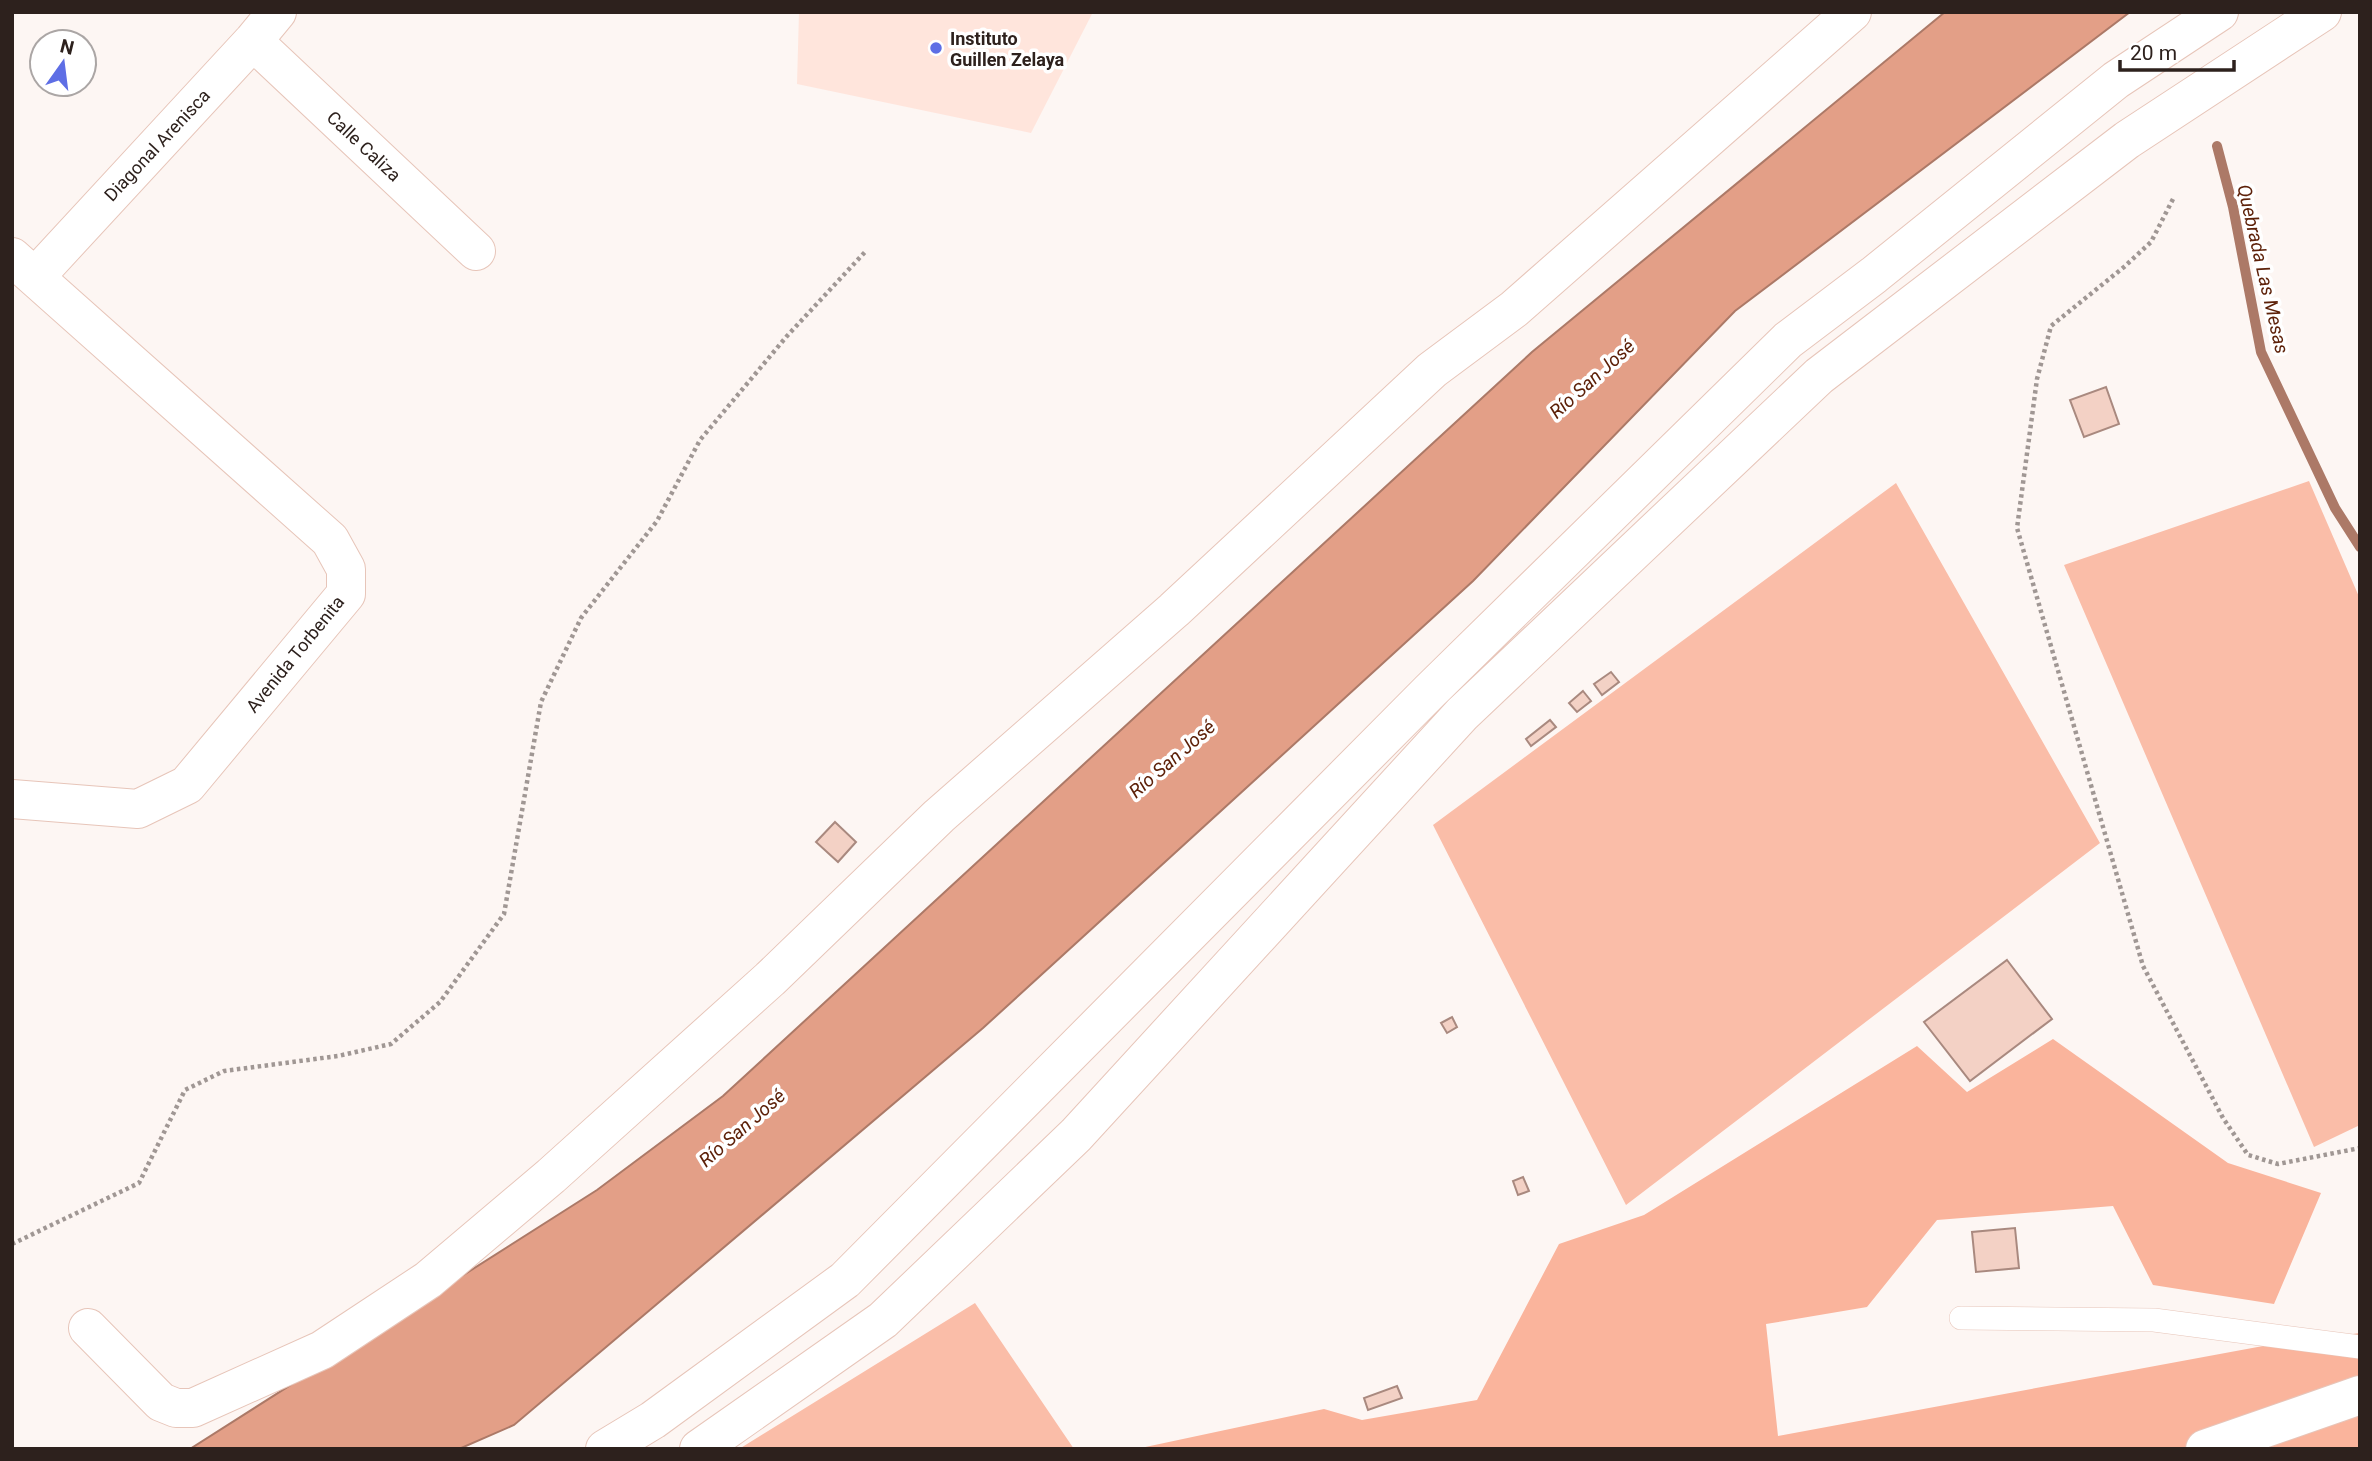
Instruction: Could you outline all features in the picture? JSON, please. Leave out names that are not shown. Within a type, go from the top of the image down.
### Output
[{"type":"main road","name":"Diagonal Arenisca","points":[[24,267],[253,41],[277,12]]},
{"type":"main road","points":[[88,1328],[161,1402],[176,1408],[192,1408],[322,1350],[428,1280],[551,1176],[760,988],[939,816],[1174,610],[1432,370],[1514,309],[1852,12]]},
{"type":"main road","points":[[605,1449],[653,1420],[845,1280],[1430,691],[1788,340],[2116,80],[2219,12]]},
{"type":"main road","points":[[699,1449],[883,1320],[1047,1163],[1076,1135],[1462,714],[1819,376],[2127,140],[2322,12]]},
{"type":"main road","name":"Calle Caliza","points":[[253,41],[476,250]]},
{"type":"main road","name":"Avenida Torbenita","points":[[12,799],[138,808],[187,785],[346,594],[346,569],[330,540],[24,267]]},
{"type":"main road","points":[[2205,1449],[2360,1395]]},
{"type":"lane","points":[[1961,1318],[2154,1320],[2360,1347]]},
{"type":"path","points":[[2173,199],[2151,242],[2051,326],[2037,379],[2017,528],[2143,966],[2223,1118],[2248,1154],[2278,1164],[2360,1148]]},
{"type":"path","points":[[12,1244],[139,1183],[185,1090],[224,1071],[338,1056],[391,1044],[440,1002],[503,914],[541,702],[581,618],[657,521],[700,440],[787,336],[865,251]]},
{"type":"shaded area","name":"Instituto Guillen Zelaya","points":[[799,12],[1093,12],[1031,133],[797,84]]},
{"type":"shaded area","points":[[2309,481],[2360,599],[2360,1125],[2314,1147],[2064,565]]},
{"type":"shaded area","points":[[1896,483],[2100,843],[1626,1205],[1433,825]]},
{"type":"shaded area","points":[[2053,1039],[2228,1163],[2321,1193],[2274,1304],[2153,1285],[2113,1206],[1937,1220],[1867,1307],[1766,1324],[1778,1436],[2263,1346],[2360,1333],[2360,1449],[1136,1449],[1324,1409],[1362,1420],[1477,1400],[1559,1244],[1644,1215],[1917,1046],[1967,1092]]},
{"type":"shaded area","points":[[975,1303],[1074,1449],[739,1449]]},
{"type":"water","name":"Río San José","points":[[1945,12],[2130,12],[1735,311],[1473,581],[983,1028],[514,1425],[459,1449],[190,1449],[597,1190],[723,1096],[1532,352]]},
{"type":"building","points":[[2106,387],[2119,424],[2084,437],[2070,400]]},
{"type":"building","points":[[1611,672],[1619,682],[1602,695],[1594,684]]},
{"type":"building","points":[[1583,691],[1591,701],[1577,712],[1569,703]]},
{"type":"building","points":[[1550,720],[1556,727],[1531,746],[1526,739]]},
{"type":"building","points":[[835,822],[856,842],[838,862],[816,842]]},
{"type":"building","points":[[2007,960],[2052,1019],[1970,1081],[1924,1022]]},
{"type":"building","points":[[1452,1017],[1457,1027],[1447,1033],[1441,1023]]},
{"type":"building","points":[[1523,1177],[1529,1191],[1518,1195],[1513,1181]]},
{"type":"building","points":[[2015,1228],[2019,1268],[1976,1272],[1972,1232]]},
{"type":"building","points":[[1397,1386],[1402,1398],[1368,1410],[1364,1398]]},
{"type":"waterway","name":"Quebrada Las Mesas","points":[[2217,146],[2233,207],[2261,352],[2335,508],[2360,547]]},
{"type":"place","name":"Instituto Guillen Zelaya","points":[[936,48]]}]
